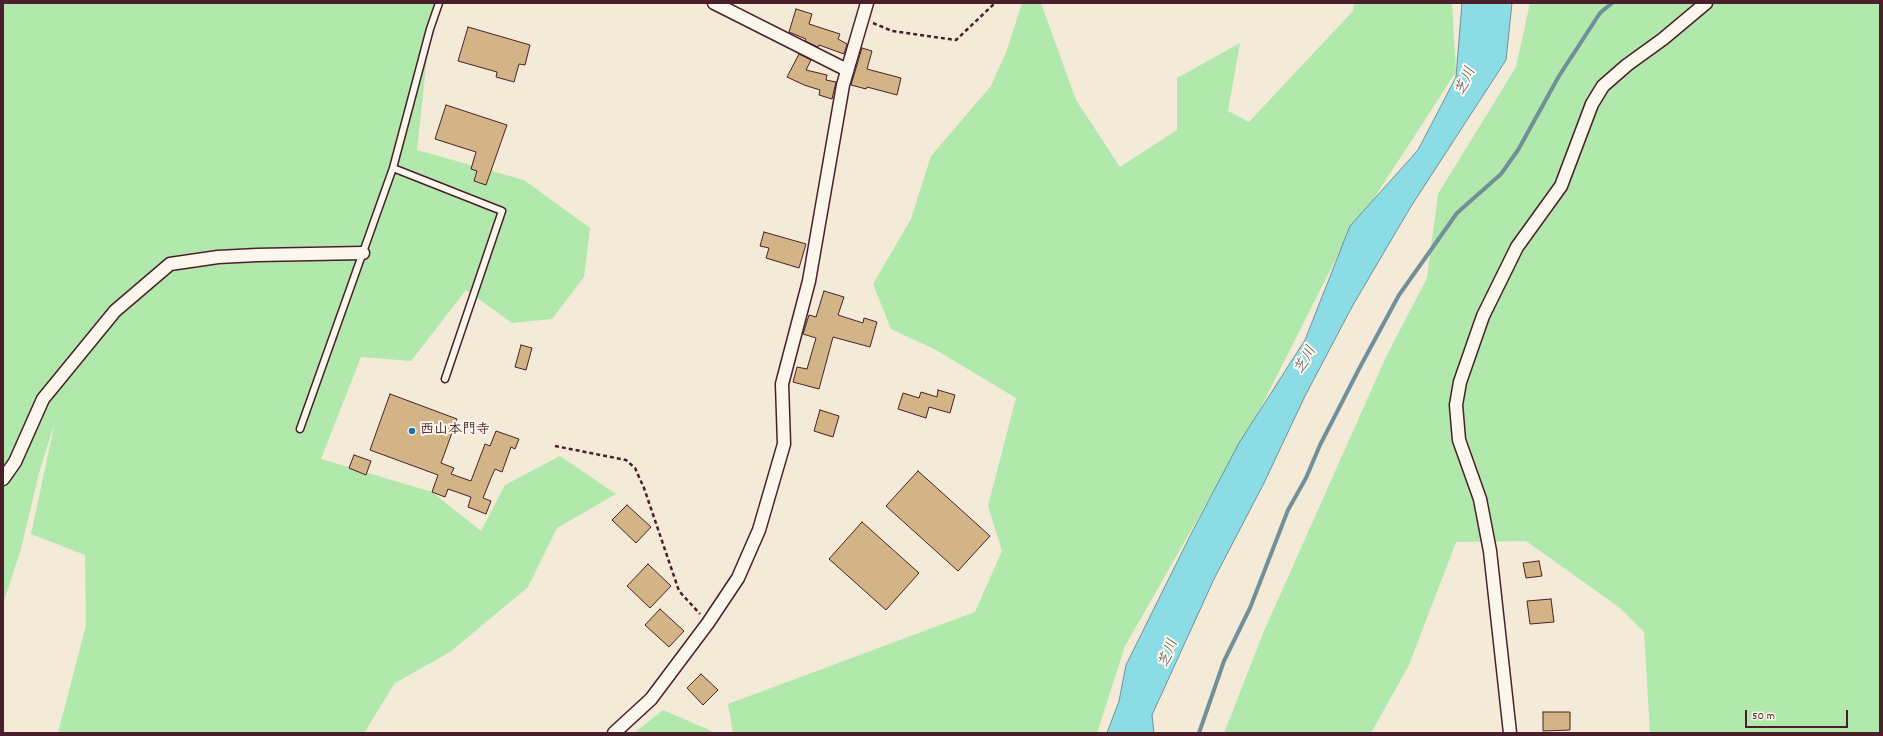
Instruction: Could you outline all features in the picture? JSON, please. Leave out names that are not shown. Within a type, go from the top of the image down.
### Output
[{"type":"street","points":[[714,3],[847,70]]},
{"type":"street","points":[[614,733],[651,699],[708,624],[738,578],[759,530],[784,444],[782,384],[809,280],[847,70],[867,3]]},
{"type":"street","points":[[1510,733],[1490,551],[1480,499],[1459,440],[1456,405],[1460,382],[1483,316],[1517,247],[1561,186],[1592,104],[1603,86],[1627,65],[1706,3]]},
{"type":"street","points":[[3,479],[15,462],[43,399],[115,311],[170,264],[218,257],[363,254]]},
{"type":"lane","points":[[300,429],[393,168],[430,29],[439,3]]},
{"type":"lane","points":[[393,168],[502,211],[445,379]]},
{"type":"path","points":[[862,18],[892,31],[956,40],[995,3]]},
{"type":"path","points":[[554,446],[626,460],[635,468],[644,488],[680,591],[708,624]]},
{"type":"green space","points":[[3,3],[439,3],[430,29],[417,150],[524,180],[590,228],[584,277],[552,319],[512,323],[466,290],[411,361],[361,357],[321,459],[432,492],[481,531],[505,485],[560,456],[616,494],[557,528],[528,587],[450,652],[395,683],[364,733],[58,733],[86,625],[85,555],[31,534],[55,422],[39,473],[21,549],[3,604]]},
{"type":"green space","points":[[1022,3],[1041,3],[1076,100],[1120,167],[1177,130],[1177,78],[1240,43],[1228,111],[1249,122],[1353,11],[1354,3],[1452,3],[1456,72],[1341,249],[1258,413],[1125,646],[1097,733],[733,733],[728,704],[975,612],[1002,551],[988,506],[1016,398],[936,350],[891,329],[873,284],[911,219],[931,156],[991,86],[1007,50]]},
{"type":"green space","points":[[1530,3],[1880,3],[1880,733],[1650,733],[1644,632],[1620,608],[1526,541],[1456,542],[1409,665],[1371,733],[1224,733],[1264,631],[1387,355],[1427,278],[1438,194],[1516,67]]},
{"type":"green space","points":[[663,710],[716,733],[634,733]]},
{"type":"water","name":"芝川","points":[[1462,3],[1512,3],[1506,60],[1410,208],[1353,305],[1305,396],[1264,483],[1214,579],[1152,715],[1154,733],[1107,733],[1119,701],[1126,665],[1191,534],[1239,443],[1305,340],[1350,226],[1418,150],[1456,77]]},
{"type":"building","points":[[796,9],[812,14],[809,24],[840,34],[838,39],[847,44],[844,54],[819,45],[818,47],[805,41],[806,39],[789,32]]},
{"type":"building","points":[[468,27],[530,45],[525,65],[519,64],[514,82],[496,77],[497,72],[458,61]]},
{"type":"building","points":[[862,48],[872,51],[867,69],[901,78],[897,95],[867,87],[866,89],[851,85]]},
{"type":"building","points":[[799,54],[811,60],[806,70],[827,75],[826,80],[836,82],[832,99],[819,95],[820,90],[804,85],[787,77]]},
{"type":"building","points":[[446,105],[507,125],[486,185],[474,181],[477,171],[471,169],[476,152],[435,139]]},
{"type":"building","points":[[764,232],[806,244],[799,268],[766,258],[769,248],[760,246]]},
{"type":"building","points":[[824,291],[844,297],[838,315],[863,323],[864,318],[877,322],[870,347],[833,337],[819,389],[793,382],[797,367],[807,369],[816,338],[803,334],[809,315],[816,317]]},
{"type":"building","points":[[521,345],[532,348],[526,370],[515,367]]},
{"type":"building","points":[[938,390],[955,395],[950,413],[929,407],[926,418],[898,409],[903,393],[919,398],[921,392],[937,397]]},
{"type":"building","points":[[390,394],[457,419],[441,463],[454,468],[451,474],[471,481],[485,444],[490,446],[496,431],[519,439],[515,449],[511,447],[502,472],[495,469],[491,478],[483,498],[491,501],[486,514],[468,507],[471,497],[448,489],[445,497],[432,492],[438,475],[370,450]]},
{"type":"building","points":[[820,410],[839,416],[833,437],[814,431]]},
{"type":"building","points":[[354,455],[371,461],[366,475],[349,468]]},
{"type":"building","points":[[918,471],[990,536],[958,571],[886,506]]},
{"type":"building","points":[[627,505],[651,527],[636,543],[612,520]]},
{"type":"building","points":[[862,522],[919,573],[886,610],[829,559]]},
{"type":"building","points":[[1539,561],[1542,576],[1526,578],[1523,563]]},
{"type":"building","points":[[648,564],[671,586],[650,608],[627,586]]},
{"type":"building","points":[[1551,599],[1554,622],[1530,624],[1527,601]]},
{"type":"building","points":[[660,609],[684,631],[669,647],[645,625]]},
{"type":"building","points":[[701,674],[718,690],[703,705],[687,688]]},
{"type":"building","points":[[1543,712],[1570,712],[1570,730],[1543,731]]},
{"type":"waterway","points":[[1199,733],[1224,661],[1250,608],[1288,510],[1306,478],[1320,445],[1360,367],[1399,295],[1457,213],[1501,174],[1518,150],[1559,76],[1600,13],[1612,3]]},
{"type":"place","name":"西山本門寺","points":[[412,431]]}]
